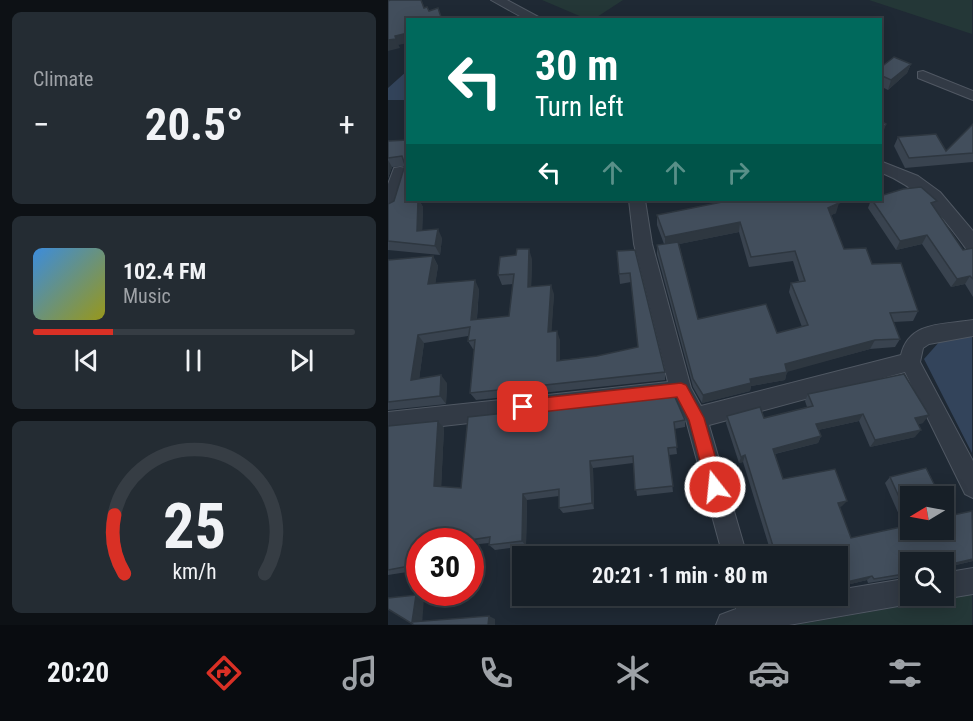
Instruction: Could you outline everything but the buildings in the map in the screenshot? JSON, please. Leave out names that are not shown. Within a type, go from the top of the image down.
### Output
[{"type":"street","points":[[497,0],[534,18]]},
{"type":"street","points":[[923,75],[973,96]]},
{"type":"street","points":[[882,166],[907,174],[930,190],[973,245]]},
{"type":"street","points":[[388,209],[398,170]]},
{"type":"street","points":[[637,201],[643,244],[681,390],[696,418],[732,546]]},
{"type":"street","points":[[973,327],[924,336],[914,344],[910,362],[973,486]]},
{"type":"street","points":[[696,418],[910,362]]},
{"type":"street","points":[[388,422],[681,390]]},
{"type":"street","points":[[954,584],[973,581]]},
{"type":"street","points":[[745,616],[900,593]]},
{"type":"shaded area","points":[[542,0],[623,0],[596,18],[584,18]]},
{"type":"shaded area","points":[[869,0],[972,0],[972,34]]},
{"type":"shaded area","points":[[972,594],[972,625],[795,625],[903,606],[954,606],[954,597]]},
{"type":"water","points":[[406,72],[406,100],[388,100],[388,88]]},
{"type":"water","points":[[972,335],[972,453],[924,359],[940,341]]},
{"type":"route","points":[[523,407],[681,390],[696,418],[715,487]]}]
